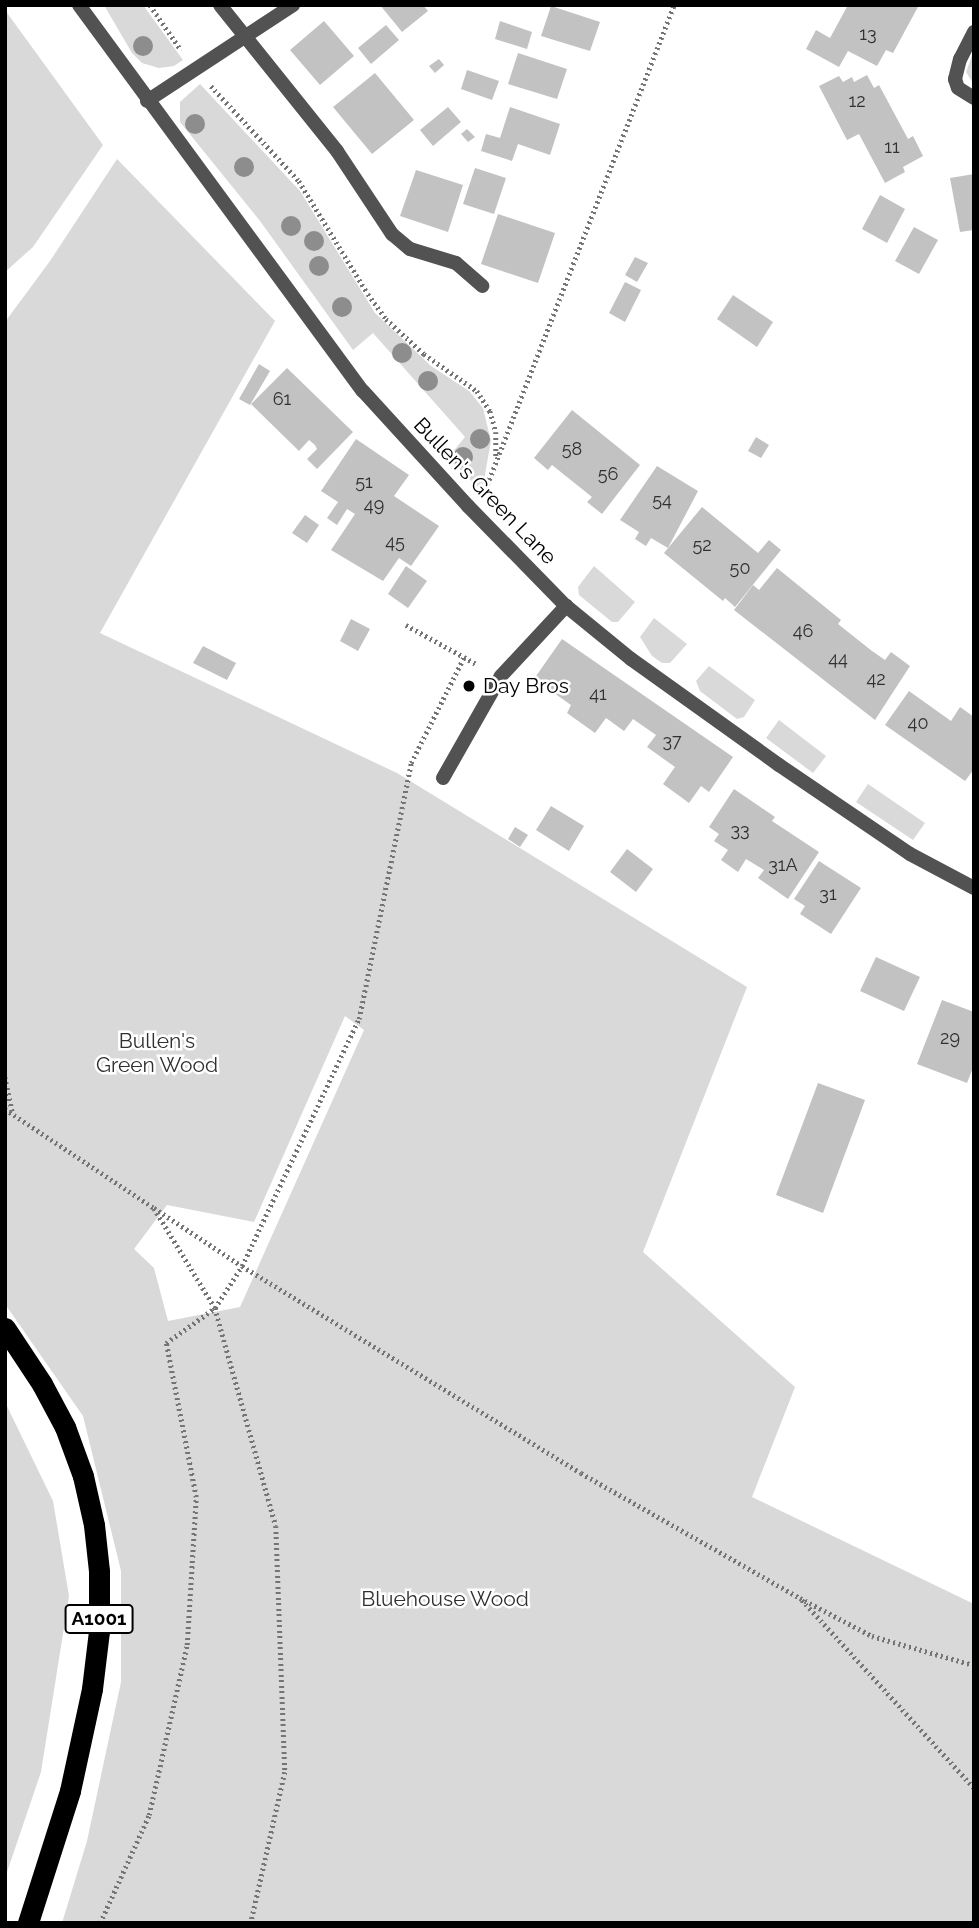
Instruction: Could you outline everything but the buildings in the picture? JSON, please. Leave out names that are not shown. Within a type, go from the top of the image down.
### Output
[{"type":"highway","name":"A1001","points":[[5,1328],[43,1384],[65,1427],[83,1476],[94,1525],[99,1571],[99,1631],[92,1689],[70,1791],[28,1923]]},
{"type":"street","name":"Bullen's Green Lane","points":[[79,5],[147,101],[363,391],[468,506],[566,606],[651,674],[779,765],[910,854],[974,888]]},
{"type":"street","points":[[220,5],[337,151],[392,234],[410,249],[456,263],[482,286]]},
{"type":"street","points":[[147,101],[293,5]]},
{"type":"street","points":[[974,32],[960,59],[955,79],[958,88],[974,98]]},
{"type":"street","points":[[443,778],[501,677],[566,606]]},
{"type":"path","points":[[150,5],[176,43]]},
{"type":"path","points":[[483,497],[496,456],[508,435],[674,5]]},
{"type":"path","points":[[221,97],[299,181],[368,294],[386,318],[424,354],[477,391],[490,411],[496,432],[496,456]]},
{"type":"path","points":[[406,625],[501,677]]},
{"type":"path","points":[[100,1923],[149,1815],[187,1646],[196,1497],[166,1343],[215,1308],[243,1266],[359,1019],[411,763],[464,657]]},
{"type":"path","points":[[5,1077],[13,1114]]},
{"type":"path","points":[[5,1109],[243,1266],[581,1473],[872,1636],[974,1665]]},
{"type":"path","points":[[154,1208],[215,1308],[276,1526],[285,1772],[251,1923]]},
{"type":"path","points":[[800,1598],[974,1788]]},
{"type":"green space","points":[[104,5],[143,5],[183,60],[174,66],[159,68],[142,63],[132,53]]},
{"type":"green space","points":[[5,10],[103,145],[33,247],[5,272]]},
{"type":"green space","points":[[974,50],[974,85],[966,72]]},
{"type":"green space","points":[[200,84],[300,191],[375,313],[431,366],[469,391],[483,408],[491,441],[482,491],[448,458],[465,437],[373,333],[353,350],[260,221],[180,122],[180,102]]},
{"type":"green space","points":[[117,159],[275,321],[100,633],[397,773],[747,987],[643,1252],[795,1387],[752,1497],[974,1604],[974,1923],[62,1923],[87,1841],[121,1682],[121,1571],[83,1416],[5,1304],[5,322],[50,261]],"holes":[[[345,1016],[364,1030],[240,1307],[168,1321],[154,1268],[134,1249],[167,1205],[254,1222]]]},
{"type":"green space","points":[[594,566],[635,602],[618,622],[612,622],[579,595],[578,587]]},
{"type":"green space","points":[[654,618],[687,644],[670,663],[662,663],[652,656],[640,637]]},
{"type":"green space","points":[[709,666],[755,700],[744,717],[737,719],[700,691],[696,681]]},
{"type":"green space","points":[[779,720],[826,756],[813,773],[766,738]]},
{"type":"green space","points":[[868,784],[925,823],[913,840],[856,802]]},
{"type":"green space","points":[[5,1402],[53,1501],[69,1596],[41,1772],[5,1878]]},
{"type":"place","name":"Day Bros","points":[[469,686]]},
{"type":"park label","name":"Bullen's Green Wood","points":[[157,1053]]},
{"type":"park label","name":"Bluehouse Wood","points":[[445,1599]]}]
